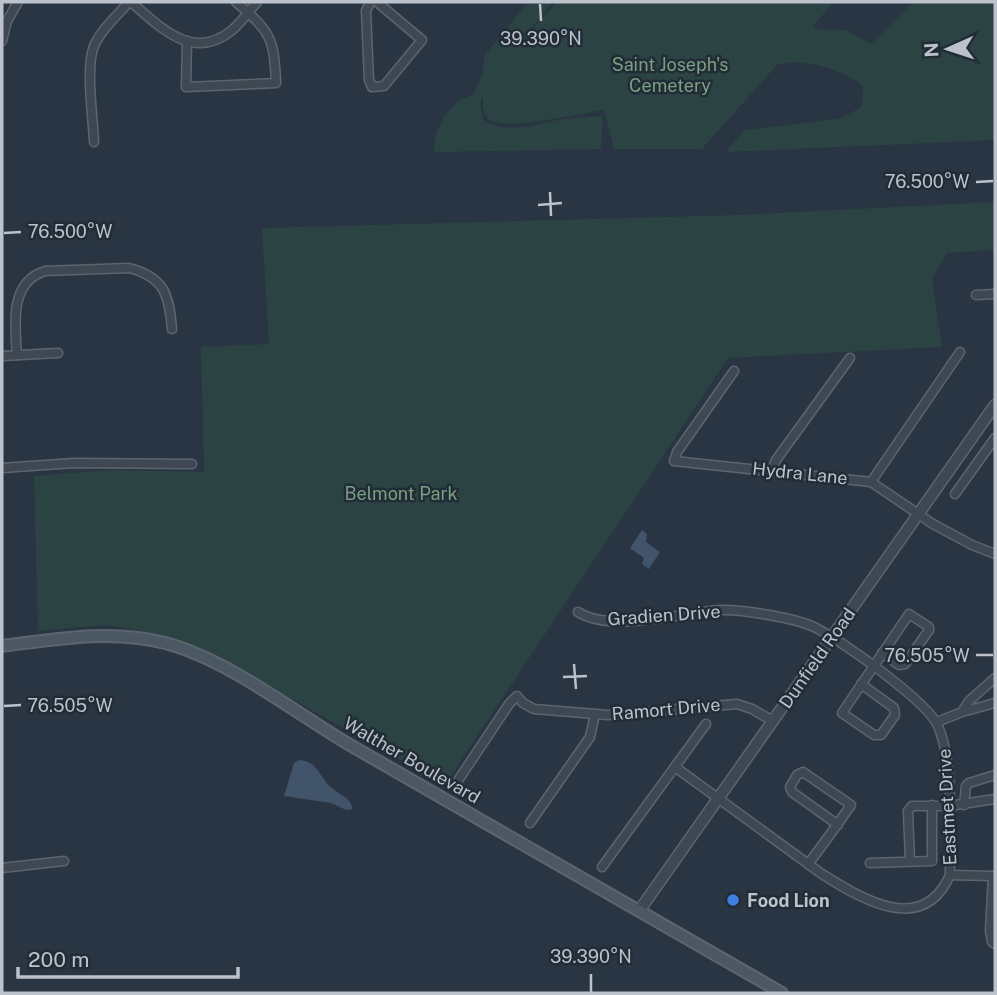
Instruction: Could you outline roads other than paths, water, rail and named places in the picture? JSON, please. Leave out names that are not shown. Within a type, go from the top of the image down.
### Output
[{"type":"main road","name":"Walther Boulevard","points":[[2,646],[75,636],[120,635],[164,643],[195,654],[782,993]]},
{"type":"street","points":[[2,41],[7,21],[18,2]]},
{"type":"street","points":[[94,142],[91,65],[93,49],[100,36],[130,2],[169,34],[198,42],[217,39],[230,31],[257,2]]},
{"type":"street","points":[[187,41],[186,87],[276,83],[271,39],[236,2]]},
{"type":"street","points":[[370,2],[366,11],[369,80],[372,87],[376,88],[384,86],[422,40],[377,2]]},
{"type":"street","points":[[17,355],[15,323],[19,297],[23,286],[35,274],[45,271],[129,268],[140,271],[150,276],[164,290],[170,308],[172,329]]},
{"type":"street","points":[[976,295],[995,294]]},
{"type":"street","points":[[871,482],[960,352]]},
{"type":"street","points":[[2,356],[58,353]]},
{"type":"street","points":[[772,470],[776,460],[850,358]]},
{"type":"street","name":"Hydra Lane","points":[[734,371],[677,452],[674,461],[871,482],[917,514],[972,545],[995,554]]},
{"type":"street","name":"Dunfield Road","points":[[639,911],[995,405]]},
{"type":"street","points":[[955,494],[995,438]]},
{"type":"street","points":[[963,452],[977,463]]},
{"type":"street","points":[[2,468],[75,463],[192,464]]},
{"type":"street","name":"Gradien Drive","points":[[578,612],[594,620],[622,621],[732,610],[803,624],[832,637]]},
{"type":"street","points":[[861,684],[894,708],[895,715],[881,735],[874,736],[842,713],[861,684],[873,666],[882,653],[909,614],[929,627],[905,664],[899,665],[882,653]]},
{"type":"street","name":"Eastmet Drive","points":[[675,767],[844,887],[888,907],[902,910],[917,908],[935,897],[946,885],[950,875],[946,752],[937,723],[914,697],[832,637]]},
{"type":"street","points":[[962,712],[969,701],[995,678]]},
{"type":"street","name":"Ramort Drive","points":[[459,779],[517,696],[534,709],[595,714],[624,715],[737,704],[773,721]]},
{"type":"street","points":[[937,723],[962,712],[995,703]]},
{"type":"street","points":[[530,823],[590,737],[595,714]]},
{"type":"street","points":[[603,867],[706,724]]},
{"type":"street","points":[[808,864],[838,825],[851,805],[803,772],[797,775],[790,787],[792,792],[838,825]]},
{"type":"street","points":[[964,805],[966,786],[969,783],[995,775]]},
{"type":"street","points":[[910,861],[908,811],[912,806],[964,805],[995,799]]},
{"type":"street","points":[[870,863],[932,860],[932,805]]},
{"type":"street","points":[[2,868],[64,861]]},
{"type":"street","points":[[950,875],[994,876],[990,937],[995,944]]},
{"type":"water","points":[[642,530],[647,534],[646,542],[660,552],[649,569],[642,564],[644,558],[630,548]]},
{"type":"water","points":[[299,760],[315,767],[329,785],[348,800],[353,809],[346,810],[331,803],[284,796],[294,763]]},
{"type":"place","name":"Food Lion","points":[[733,900]]},
{"type":"park label","name":"Saint Joseph's Cemetery","points":[[670,74]]},
{"type":"park label","name":"Belmont Park","points":[[401,493]]}]
